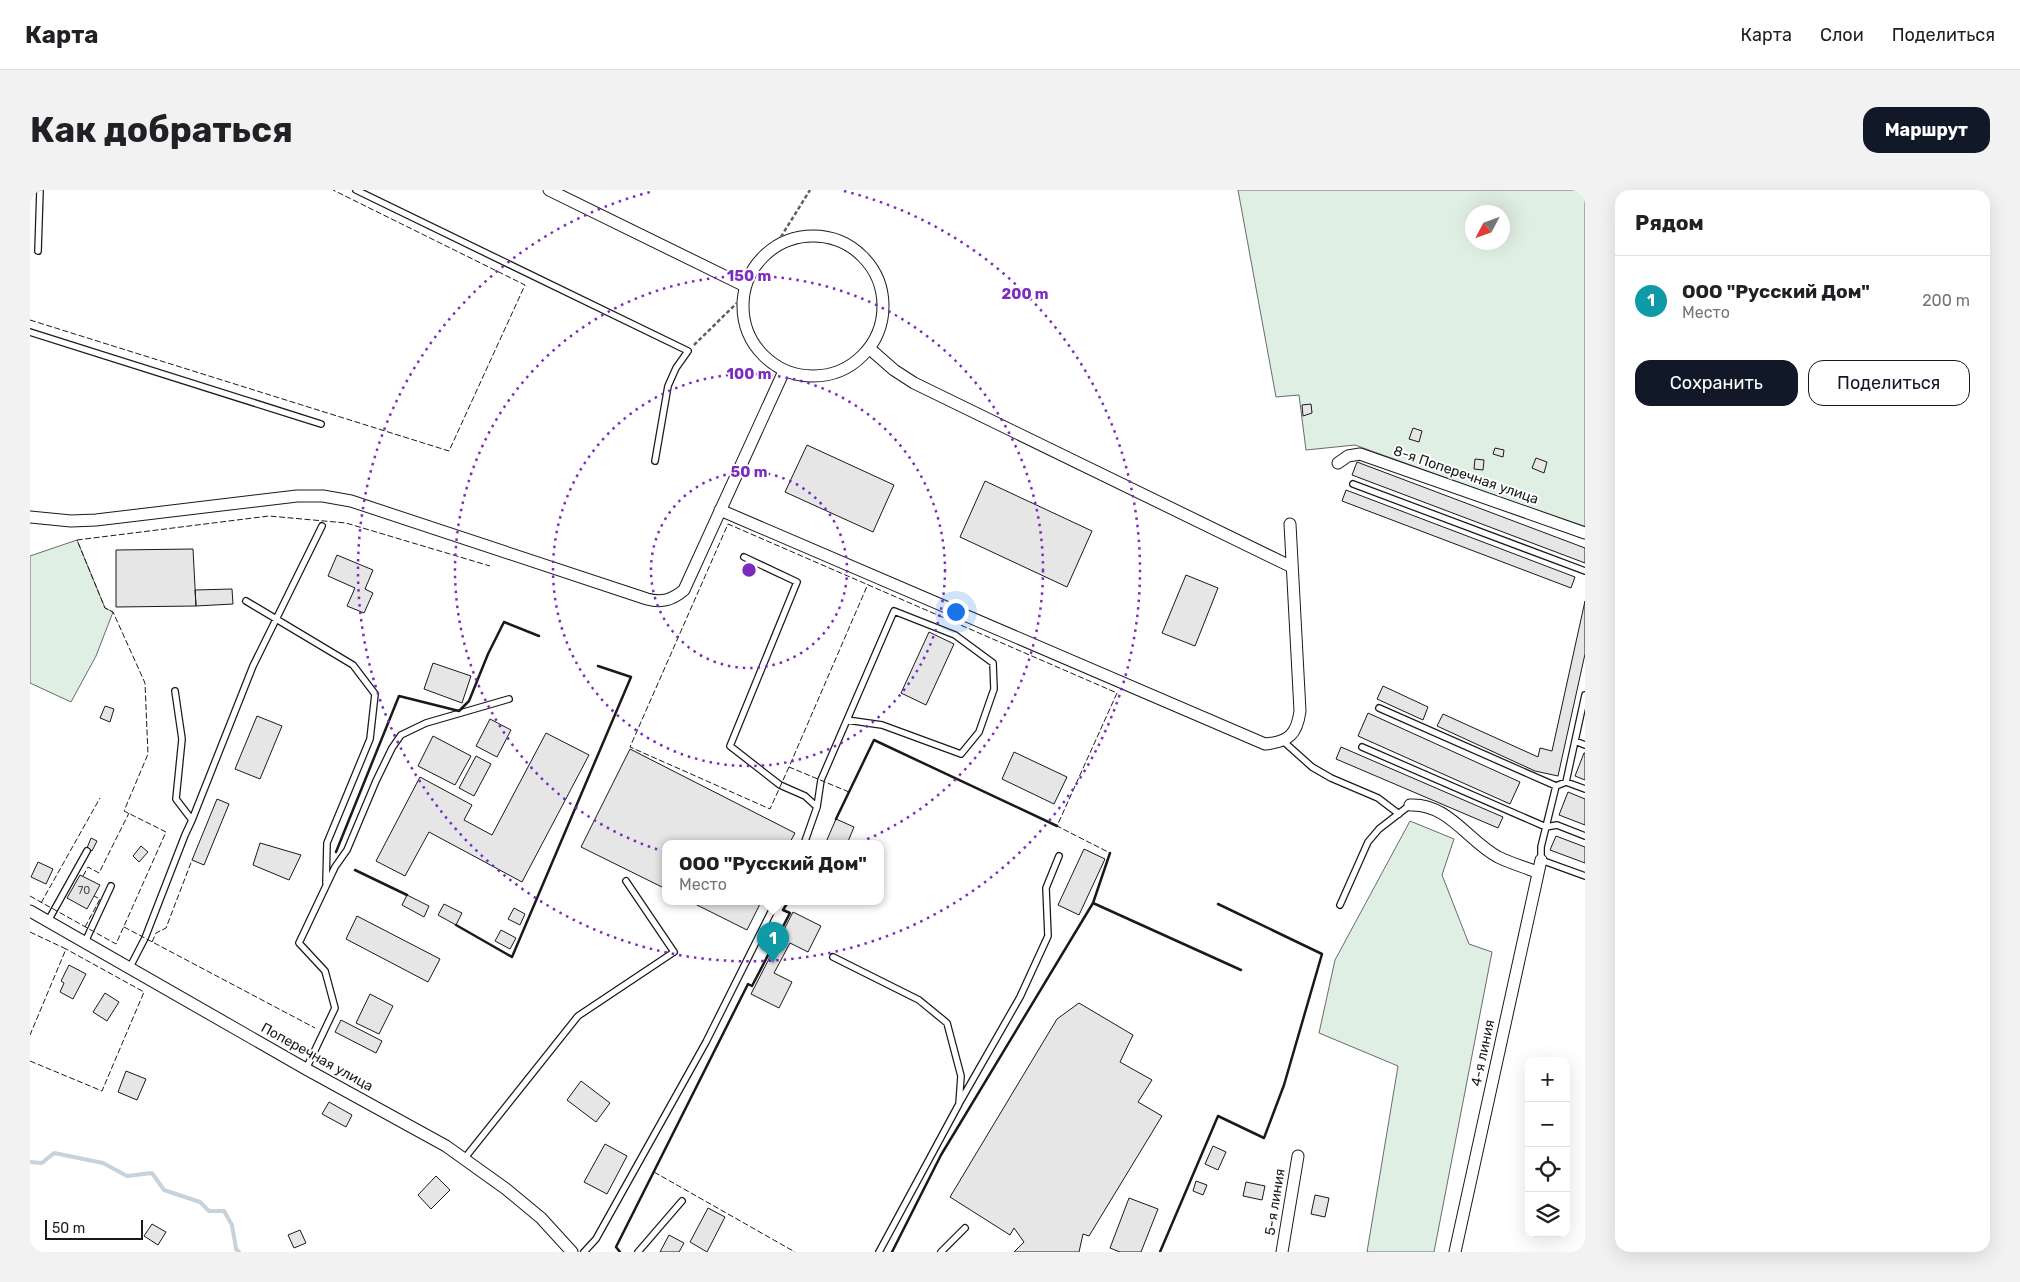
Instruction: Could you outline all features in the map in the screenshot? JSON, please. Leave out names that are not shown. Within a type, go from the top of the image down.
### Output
[{"type":"street","points":[[549,190],[744,292]]},
{"type":"street","points":[[799,237],[828,237],[854,248],[873,269],[883,295],[882,323],[870,349],[846,369],[815,377],[784,371],[760,353],[746,327],[744,292],[756,264],[774,248],[799,237]]},
{"type":"street","points":[[870,349],[894,370],[914,382],[1292,567]]},
{"type":"street","points":[[30,517],[71,521],[96,520],[297,496],[324,496],[351,501],[656,602],[667,601],[676,597],[684,590],[784,371]]},
{"type":"street","name":"8-я Поперечная улица","points":[[1338,464],[1348,456],[1360,454],[1585,532]]},
{"type":"street","points":[[720,510],[1265,744],[1279,743],[1291,736],[1298,725],[1300,711],[1290,524]]},
{"type":"street","points":[[1410,805],[1422,804],[1439,811],[1497,857],[1537,872]]},
{"type":"street","name":"4-я линия","points":[[1456,1252],[1541,860]]},
{"type":"street","name":"Поперечная улица","points":[[30,910],[306,1069],[446,1146],[513,1194],[541,1218],[572,1252]]},
{"type":"street","name":"5-я линия","points":[[1282,1252],[1298,1156]]},
{"type":"lane","points":[[38,251],[40,190]]},
{"type":"lane","points":[[356,190],[688,351],[676,368],[668,386],[655,461]]},
{"type":"lane","points":[[30,332],[321,424]]},
{"type":"lane","points":[[1353,484],[1585,571]]},
{"type":"lane","points":[[130,967],[145,938],[184,835],[192,820],[253,666],[322,526]]},
{"type":"lane","points":[[744,557],[797,582],[730,746],[780,785],[805,796],[817,807]]},
{"type":"lane","points":[[246,601],[353,665],[374,694],[370,739],[327,843],[326,885]]},
{"type":"lane","points":[[805,840],[817,807],[821,780],[894,611],[955,635],[993,663],[994,689],[982,724],[979,732],[961,754],[882,725],[847,720]]},
{"type":"lane","points":[[175,691],[182,739],[176,799],[192,820]]},
{"type":"lane","points":[[1566,782],[1583,715],[1585,695]]},
{"type":"lane","points":[[306,1069],[335,1008],[325,971],[299,943],[335,867],[347,850],[376,780],[392,748],[401,735],[426,723],[509,699]]},
{"type":"lane","points":[[1379,708],[1556,786],[1566,782],[1585,789]]},
{"type":"lane","points":[[1283,741],[1312,767],[1331,778],[1378,798],[1399,814]]},
{"type":"lane","points":[[1575,741],[1585,745]]},
{"type":"lane","points":[[1362,747],[1546,827],[1557,825],[1585,836]]},
{"type":"lane","points":[[1556,786],[1546,827],[1541,860],[1585,876]]},
{"type":"lane","points":[[1340,905],[1368,842],[1379,829],[1410,805]]},
{"type":"lane","points":[[48,921],[87,851]]},
{"type":"lane","points":[[879,1252],[959,1104],[1020,998],[1048,936],[1046,888],[1059,856]]},
{"type":"lane","points":[[464,1159],[578,1016],[674,952],[626,881]]},
{"type":"lane","points":[[85,942],[111,886]]},
{"type":"lane","points":[[584,1252],[596,1239],[706,1042],[774,905]]},
{"type":"lane","points":[[833,957],[919,1000],[947,1023],[961,1076],[959,1104]]},
{"type":"lane","points":[[638,1252],[682,1201]]},
{"type":"lane","points":[[942,1252],[965,1228]]},
{"type":"path","points":[[774,248],[810,190]]},
{"type":"path","points":[[688,351],[744,292]]},
{"type":"green space","points":[[1238,190],[1585,190],[1585,528],[1355,445],[1306,450],[1299,395],[1276,397]]},
{"type":"green space","points":[[77,540],[105,608],[113,612],[96,656],[71,702],[30,683],[30,556]]},
{"type":"green space","points":[[1410,821],[1454,839],[1442,875],[1469,944],[1492,952],[1434,1252],[1367,1252],[1398,1066],[1319,1033],[1335,960]]},
{"type":"building","points":[[1311,404],[1312,413],[1303,416],[1302,405]]},
{"type":"building","points":[[1413,428],[1422,431],[1419,442],[1409,439]]},
{"type":"building","points":[[807,445],[894,485],[873,532],[785,492]]},
{"type":"building","points":[[1495,448],[1504,450],[1503,457],[1493,454]]},
{"type":"building","points":[[1536,458],[1547,462],[1544,473],[1532,468]]},
{"type":"building","points":[[1475,459],[1484,460],[1483,470],[1474,469]]},
{"type":"building","points":[[1357,462],[1585,548],[1585,563],[1352,475]]},
{"type":"building","points":[[985,481],[1092,531],[1067,587],[960,537]]},
{"type":"building","points":[[1346,490],[1575,577],[1571,588],[1342,501]]},
{"type":"building","points":[[193,549],[196,606],[116,607],[116,550]]},
{"type":"building","points":[[337,555],[373,570],[365,589],[373,593],[364,613],[347,606],[355,588],[328,576]]},
{"type":"building","points":[[1186,575],[1218,588],[1195,646],[1162,633]]},
{"type":"building","points":[[232,589],[233,604],[196,606],[195,590]]},
{"type":"building","points":[[1585,601],[1585,654],[1558,776],[1535,771],[1437,726],[1443,714],[1538,757],[1540,748],[1552,751]]},
{"type":"building","points":[[929,632],[954,644],[926,705],[901,693]]},
{"type":"building","points":[[433,663],[471,676],[462,703],[424,689]]},
{"type":"building","points":[[1383,686],[1428,707],[1423,720],[1377,699]]},
{"type":"building","points":[[105,706],[114,709],[110,722],[100,718]]},
{"type":"building","points":[[1368,713],[1520,782],[1510,804],[1358,736]]},
{"type":"building","points":[[257,716],[282,726],[260,779],[235,769]]},
{"type":"building","points":[[490,719],[511,730],[497,757],[476,746]]},
{"type":"building","points":[[546,733],[589,755],[522,882],[429,832],[405,876],[376,861],[420,777],[472,805],[464,820],[492,835]]},
{"type":"building","points":[[433,736],[471,756],[455,785],[418,766]]},
{"type":"building","points":[[1341,747],[1503,817],[1498,828],[1336,759]]},
{"type":"building","points":[[630,749],[795,833],[791,840],[662,840],[662,887],[581,847]]},
{"type":"building","points":[[1014,752],[1067,777],[1054,804],[1002,779]]},
{"type":"building","points":[[1585,753],[1585,780],[1575,776]]},
{"type":"building","points":[[476,756],[491,764],[474,796],[459,788]]},
{"type":"building","points":[[1568,792],[1585,799],[1585,825],[1559,815]]},
{"type":"building","points":[[217,799],[229,804],[204,865],[192,860]]},
{"type":"building","points":[[836,819],[854,827],[849,840],[827,840]]},
{"type":"building","points":[[1556,836],[1585,847],[1585,863],[1550,850]]},
{"type":"building","points":[[91,838],[97,841],[92,851],[87,848]]},
{"type":"building","points":[[260,843],[301,855],[289,880],[253,865]]},
{"type":"building","points":[[141,846],[148,852],[139,862],[133,856]]},
{"type":"building","points":[[1084,849],[1105,859],[1079,915],[1058,905]]},
{"type":"building","points":[[38,862],[53,869],[46,884],[31,877]]},
{"type":"building","points":[[80,875],[100,885],[87,909],[67,898]]},
{"type":"building","points":[[407,895],[429,906],[424,917],[402,905]]},
{"type":"building","points":[[444,904],[462,913],[456,925],[438,915]]},
{"type":"building","points":[[697,905],[760,905],[747,930]]},
{"type":"building","points":[[514,908],[525,914],[520,925],[508,919]]},
{"type":"building","points":[[793,912],[821,926],[808,952],[790,943],[774,973],[792,982],[779,1008],[751,994]]},
{"type":"building","points":[[357,916],[440,959],[428,982],[346,939]]},
{"type":"building","points":[[501,930],[516,938],[510,949],[495,941]]},
{"type":"building","points":[[69,965],[86,974],[73,999],[60,992],[64,983],[61,981]]},
{"type":"building","points":[[105,993],[119,1002],[107,1021],[93,1012]]},
{"type":"building","points":[[370,994],[393,1006],[379,1034],[356,1023]]},
{"type":"building","points":[[1079,1003],[1133,1035],[1120,1062],[1152,1080],[1138,1102],[1162,1116],[1089,1236],[1083,1234],[1079,1252],[1014,1252],[1024,1242],[1014,1228],[1010,1235],[950,1197],[1057,1019]]},
{"type":"building","points":[[341,1020],[382,1041],[376,1053],[335,1032]]},
{"type":"building","points":[[126,1071],[146,1079],[137,1100],[118,1092]]},
{"type":"building","points":[[581,1081],[610,1103],[596,1122],[567,1100]]},
{"type":"building","points":[[329,1102],[352,1115],[346,1127],[322,1114]]},
{"type":"building","points":[[605,1144],[627,1156],[607,1194],[584,1182]]},
{"type":"building","points":[[1213,1146],[1226,1152],[1218,1170],[1205,1164]]},
{"type":"building","points":[[436,1176],[450,1190],[431,1209],[418,1195]]},
{"type":"building","points":[[1196,1181],[1207,1185],[1203,1195],[1193,1191]]},
{"type":"building","points":[[1246,1182],[1265,1186],[1262,1200],[1243,1196]]},
{"type":"building","points":[[1315,1195],[1329,1198],[1325,1217],[1311,1214]]},
{"type":"building","points":[[1129,1198],[1158,1209],[1141,1252],[1120,1252],[1110,1248]]},
{"type":"building","points":[[708,1208],[725,1217],[707,1252],[690,1242]]},
{"type":"building","points":[[152,1224],[166,1232],[158,1245],[144,1236]]},
{"type":"building","points":[[300,1230],[306,1243],[294,1248],[288,1235]]},
{"type":"building","points":[[669,1235],[684,1243],[679,1252],[660,1252]]},
{"type":"waterway","points":[[30,1162],[42,1163],[54,1153],[103,1163],[127,1176],[152,1173],[164,1190],[200,1202],[209,1211],[224,1211],[232,1225],[236,1249],[239,1252]]},
{"type":"fence","points":[[30,320],[449,451],[525,285],[333,190]]},
{"type":"fence","points":[[30,896],[116,944],[166,832],[124,811],[148,754],[145,683],[113,612],[105,608],[77,540],[269,516],[346,523],[490,566]]},
{"type":"fence","points":[[789,767],[770,809],[630,747],[728,524],[1117,693],[1057,826],[1110,853]]},
{"type":"fence","points":[[849,792],[789,767],[868,584]]},
{"type":"fence","points":[[41,903],[100,798]]},
{"type":"fence","points":[[83,876],[88,867],[99,873],[129,813]]},
{"type":"fence","points":[[152,942],[156,933],[166,928],[192,860]]},
{"type":"fence","points":[[85,927],[100,899],[94,896]]},
{"type":"fence","points":[[124,927],[315,1028]]},
{"type":"fence","points":[[30,932],[66,949],[30,1035]]},
{"type":"fence","points":[[30,1061],[102,1091],[144,992],[66,949]]},
{"type":"fence","points":[[654,1172],[795,1252]]},
{"type":"wall","points":[[336,852],[399,696],[459,711],[469,701],[488,654],[504,622],[539,636]]},
{"type":"wall","points":[[456,925],[512,957],[631,677],[598,666]]},
{"type":"wall","points":[[836,819],[874,740],[1057,826]]},
{"type":"wall","points":[[892,1252],[941,1155],[1093,903],[1110,853]]},
{"type":"wall","points":[[355,870],[407,895]]},
{"type":"wall","points":[[1093,903],[1241,970]]},
{"type":"wall","points":[[1160,1252],[1218,1116],[1264,1138],[1284,1085],[1322,954],[1218,904]]},
{"type":"wall","points":[[620,1252],[616,1247],[748,984],[752,986],[790,913],[783,910],[786,905]]},
{"type":"place","name":"ООО \"Русский Дом\"","points":[[773,963]]}]
